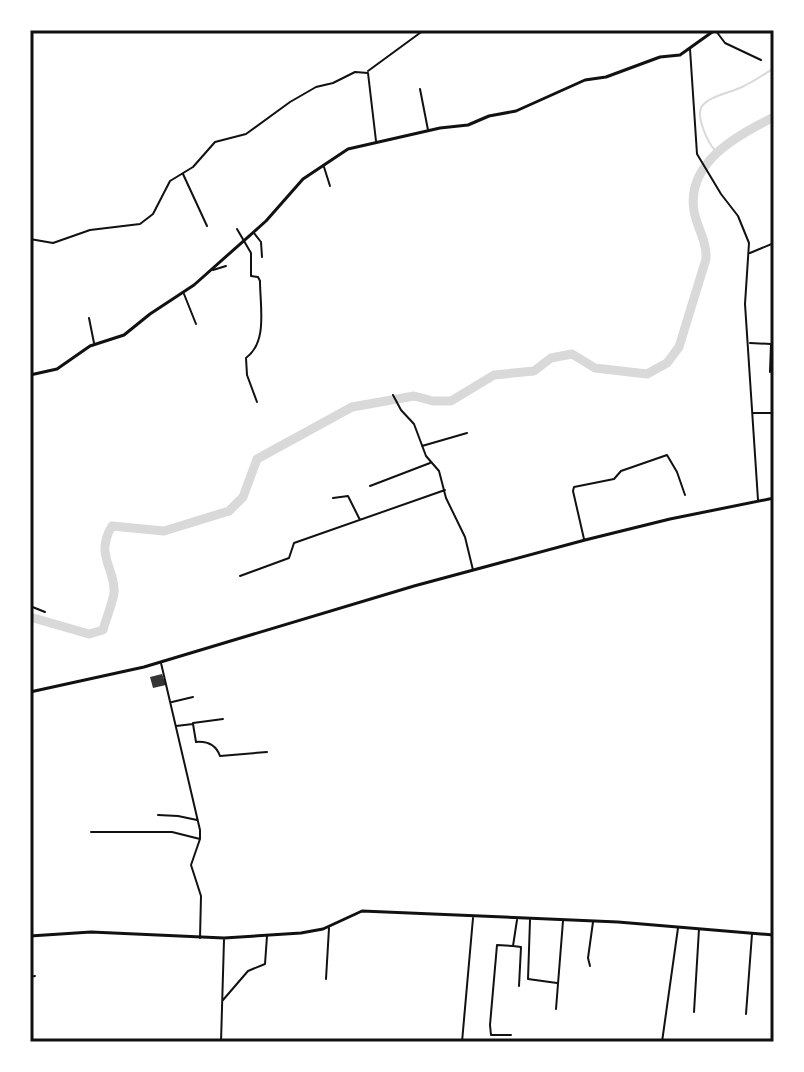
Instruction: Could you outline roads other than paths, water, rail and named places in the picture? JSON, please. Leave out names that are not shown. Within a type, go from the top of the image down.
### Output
[{"type":"street","points":[[30,239],[53,243],[90,230],[140,224],[153,214],[170,181],[196,164],[213,143],[249,133],[306,92],[355,72],[367,72],[424,30]]},
{"type":"street","points":[[30,375],[60,368],[94,344],[124,335],[208,272],[271,216],[299,183],[348,149],[468,125],[489,116],[516,111],[582,82],[606,77],[660,57],[680,55],[716,30],[725,43],[761,60]]},
{"type":"street","points":[[690,49],[697,156],[742,223],[750,253],[745,288],[758,501]]},
{"type":"street","points":[[367,72],[373,96],[376,141]]},
{"type":"street","points":[[420,89],[428,131]]},
{"type":"street","points":[[324,166],[330,186]]},
{"type":"street","points":[[183,173],[207,226]]},
{"type":"street","points":[[237,229],[251,253],[251,276],[258,277],[260,281],[260,339],[255,352],[246,358],[247,375],[257,402]]},
{"type":"street","points":[[253,232],[261,242],[262,257]]},
{"type":"street","points":[[750,253],[774,243]]},
{"type":"street","points":[[208,272],[226,266]]},
{"type":"street","points":[[183,292],[196,324]]},
{"type":"street","points":[[89,318],[94,344]]},
{"type":"street","points":[[749,343],[771,344],[770,372]]},
{"type":"street","points":[[393,395],[414,424],[421,446],[438,468],[465,537],[473,571]]},
{"type":"street","points":[[751,413],[774,413]]},
{"type":"street","points":[[421,446],[467,433]]},
{"type":"street","points":[[585,540],[574,487],[614,479],[621,471],[667,455],[685,495]]},
{"type":"street","points":[[370,486],[431,462]]},
{"type":"street","points":[[240,576],[289,558],[294,543],[445,490]]},
{"type":"street","points":[[333,498],[348,496],[360,521]]},
{"type":"street","points":[[30,692],[161,662],[585,540],[774,498]]},
{"type":"street","points":[[30,606],[45,612]]},
{"type":"street","points":[[161,662],[198,820],[200,839],[191,865],[201,896],[200,938]]},
{"type":"street","points":[[171,702],[193,697]]},
{"type":"street","points":[[175,726],[223,719]]},
{"type":"street","points":[[192,723],[196,742],[206,742],[216,747],[220,756],[267,752]]},
{"type":"street","points":[[158,815],[198,820]]},
{"type":"street","points":[[91,832],[172,832],[200,839]]},
{"type":"street","points":[[30,936],[91,932],[200,938],[267,935],[315,931],[362,911],[593,921],[774,935]]},
{"type":"street","points":[[462,1042],[473,918]]},
{"type":"street","points":[[513,946],[517,919]]},
{"type":"street","points":[[530,919],[528,979],[557,983]]},
{"type":"street","points":[[556,1009],[563,920]]},
{"type":"street","points":[[590,966],[588,958],[593,921]]},
{"type":"street","points":[[326,979],[329,927]]},
{"type":"street","points":[[662,1042],[678,927]]},
{"type":"street","points":[[694,1012],[699,928]]},
{"type":"street","points":[[746,1014],[752,932]]},
{"type":"street","points":[[222,1001],[248,971],[265,964],[267,935]]},
{"type":"street","points":[[221,1042],[224,938]]},
{"type":"street","points":[[511,1035],[491,1035],[497,945],[521,947],[519,986]]},
{"type":"street","points":[[30,977],[35,976]]},
{"type":"waterway","points":[[716,151],[703,129],[700,116],[702,106],[710,99],[746,85],[774,68]]},
{"type":"waterway","points":[[30,617],[89,634],[103,630],[114,593],[105,554],[107,536],[112,526],[164,531],[229,511],[243,497],[257,459],[352,407],[414,396],[433,401],[451,401],[494,375],[534,371],[551,358],[572,354],[595,368],[647,374],[667,363],[679,347],[706,259],[694,211],[698,178],[718,152],[745,132],[774,117]]}]
